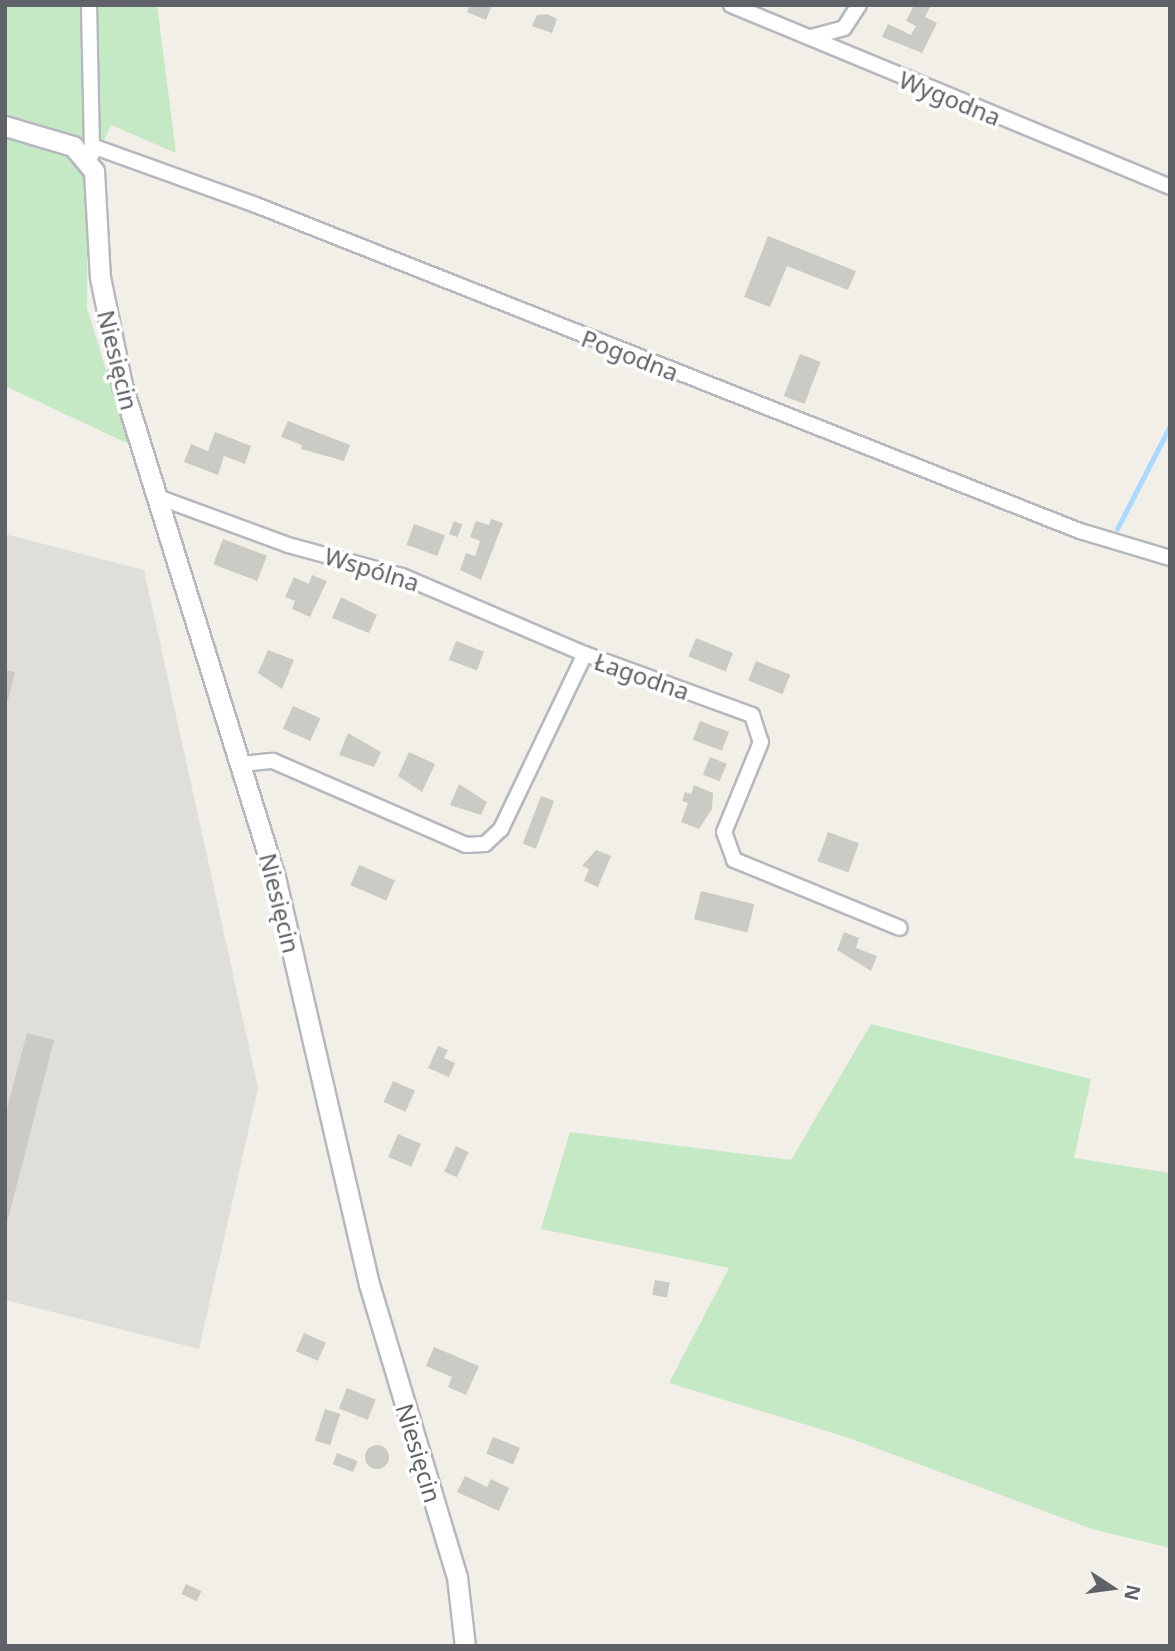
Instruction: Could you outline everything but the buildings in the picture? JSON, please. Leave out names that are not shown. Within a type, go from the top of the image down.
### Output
[{"type":"street","points":[[5,126],[67,144],[92,155],[89,5]]},
{"type":"street","name":"Wygodna","points":[[731,5],[1170,187]]},
{"type":"street","points":[[810,37],[844,28],[859,5]]},
{"type":"street","name":"Niesięcin","points":[[92,155],[103,297],[155,496],[242,764],[290,940],[369,1284],[457,1577],[465,1646]]},
{"type":"street","name":"Pogodna","points":[[92,155],[256,205],[1080,531],[1170,558]]},
{"type":"street","name":"Wspólna","points":[[155,496],[288,545],[402,576],[585,654]]},
{"type":"street","name":"Łagodna","points":[[242,764],[273,761],[466,845],[485,844],[501,829],[585,654],[752,715],[761,741],[724,832],[734,860],[900,928]]},
{"type":"shaded area","points":[[5,534],[144,570],[258,1088],[199,1349],[5,1300]]},
{"type":"green space","points":[[5,5],[157,5],[176,153],[111,125],[88,175],[87,308],[129,444],[5,386]]},
{"type":"green space","points":[[871,1024],[1091,1079],[1074,1158],[1170,1173],[1170,1548],[1092,1529],[846,1437],[669,1383],[729,1268],[541,1229],[570,1132],[791,1160]]},
{"type":"waterway","points":[[1117,529],[1170,426]]}]
